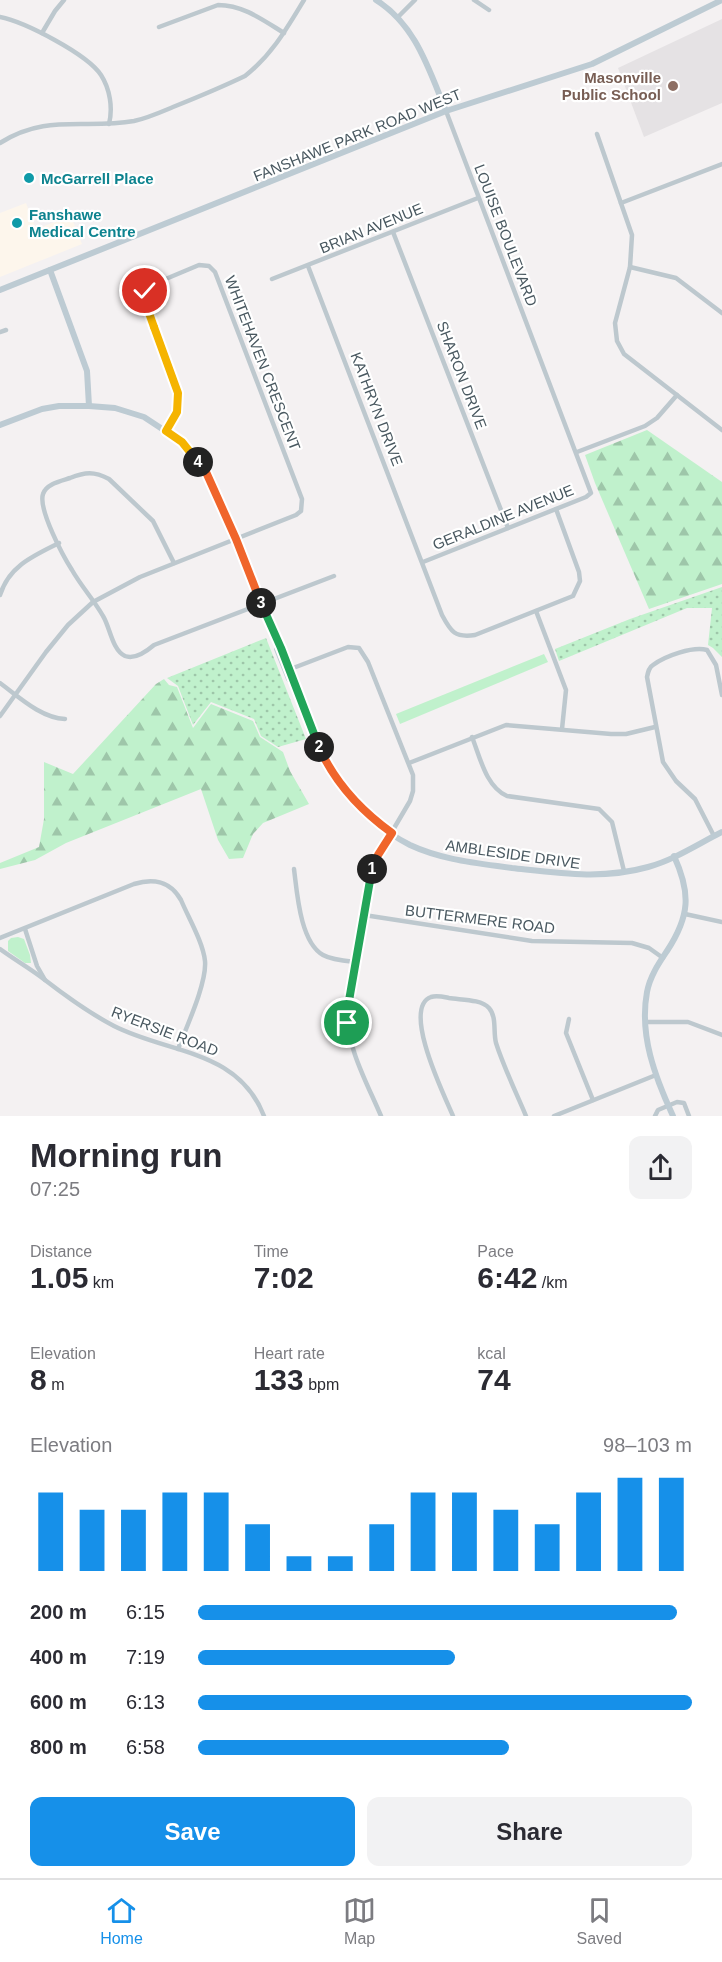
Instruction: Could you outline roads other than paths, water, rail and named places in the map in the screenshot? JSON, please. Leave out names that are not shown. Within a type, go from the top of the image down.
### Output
[{"type":"street","points":[[42,33],[55,10],[64,0]]},
{"type":"street","points":[[0,141],[44,125],[109,124],[136,121],[245,76],[274,49],[304,0]]},
{"type":"street","name":"LOUISE BOULEVARD","points":[[376,0],[398,16],[421,51],[591,493]]},
{"type":"street","points":[[398,16],[415,0]]},
{"type":"street","points":[[474,0],[489,10]]},
{"type":"street","name":"FANSHAWE PARK ROAD WEST","points":[[0,290],[446,111],[592,64],[722,0]]},
{"type":"street","points":[[159,27],[218,4],[244,9],[284,33]]},
{"type":"street","points":[[0,17],[42,33],[95,68],[109,95],[109,124]]},
{"type":"street","points":[[597,134],[632,235],[630,267],[615,323],[617,340],[624,354],[722,430]]},
{"type":"street","points":[[621,203],[722,164]]},
{"type":"street","name":"BRIAN AVENUE","points":[[272,279],[478,198]]},
{"type":"street","name":"SHARON DRIVE","points":[[393,232],[508,528]]},
{"type":"street","name":"WHITEHAVEN CRESCENT","points":[[166,431],[177,412],[178,393],[144,299],[145,291],[149,286],[199,265],[209,266],[215,272],[302,499],[301,511],[296,515],[236,539]]},
{"type":"street","name":"KATHRYN DRIVE","points":[[308,266],[442,615],[452,631],[465,637],[475,635],[536,611]]},
{"type":"street","points":[[630,267],[676,278],[722,313]]},
{"type":"street","points":[[50,270],[87,371],[89,406]]},
{"type":"street","points":[[577,452],[645,426],[657,418],[677,395]]},
{"type":"street","name":"AMBLESIDE DRIVE","points":[[0,425],[59,406],[116,408],[144,417],[182,442],[206,472],[236,539],[280,647],[277,649],[288,670],[310,732],[313,733],[339,783],[363,810],[408,844],[435,855],[469,862],[566,875],[606,875],[648,867],[722,832]]},
{"type":"street","points":[[174,563],[153,521],[109,479],[92,472],[78,474],[45,489],[42,495],[43,508],[58,543],[71,569],[107,622],[117,649],[123,655],[133,657],[154,645],[334,576]]},
{"type":"street","name":"GERALDINE AVENUE","points":[[423,562],[591,493]]},
{"type":"street","points":[[556,509],[579,572],[580,581],[573,596],[536,611],[566,690],[562,729]]},
{"type":"street","points":[[0,716],[46,652],[93,602],[140,577],[236,539]]},
{"type":"street","points":[[0,596],[5,582],[22,562],[58,543]]},
{"type":"street","points":[[288,670],[348,647],[359,648],[368,662],[413,775],[413,791],[373,864],[347,1012],[347,1023],[354,1049],[381,1116]]},
{"type":"street","points":[[714,836],[694,799],[676,782],[663,762],[646,677],[652,665],[689,649],[699,648],[707,650],[716,664],[722,694]]},
{"type":"street","points":[[0,683],[53,718],[65,719]]},
{"type":"street","points":[[409,763],[506,724],[611,734],[626,734],[655,727]]},
{"type":"street","points":[[472,736],[490,779],[499,793],[590,807],[599,809],[608,815],[612,822],[624,871]]},
{"type":"street","points":[[673,1116],[656,1075],[647,1043],[646,1022],[647,992],[651,979],[681,926],[685,914],[685,884],[674,856]]},
{"type":"street","points":[[294,869],[298,910],[312,944],[328,958],[355,962]]},
{"type":"street","points":[[0,938],[134,884],[152,880],[170,886],[181,900],[205,960],[195,1004],[178,1050]]},
{"type":"street","points":[[685,914],[722,922]]},
{"type":"street","name":"BUTTERMERE ROAD","points":[[364,915],[532,941],[633,942],[649,948],[663,958]]},
{"type":"street","name":"RYERSIE ROAD","points":[[25,929],[37,966],[45,980]]},
{"type":"street","name":"RYERSIE ROAD","points":[[0,950],[85,1010],[115,1026],[148,1041],[216,1062],[237,1076],[254,1094],[264,1116]]},
{"type":"street","points":[[453,1116],[429,1056],[423,1034],[421,1010],[425,1001],[435,996],[481,1003],[490,1010],[496,1042],[526,1116]]},
{"type":"street","points":[[569,1019],[566,1033],[593,1100]]},
{"type":"street","points":[[646,1022],[688,1022],[722,1035]]},
{"type":"street","points":[[554,1116],[656,1075]]},
{"type":"street","points":[[656,1116],[658,1110],[677,1102],[684,1103],[689,1116]]},
{"type":"place","name":"Masonville Public School","points":[[673,86]]},
{"type":"place","name":"McGarrell Place","points":[[29,178]]},
{"type":"place","name":"Fanshawe Medical Centre","points":[[17,223]]}]
